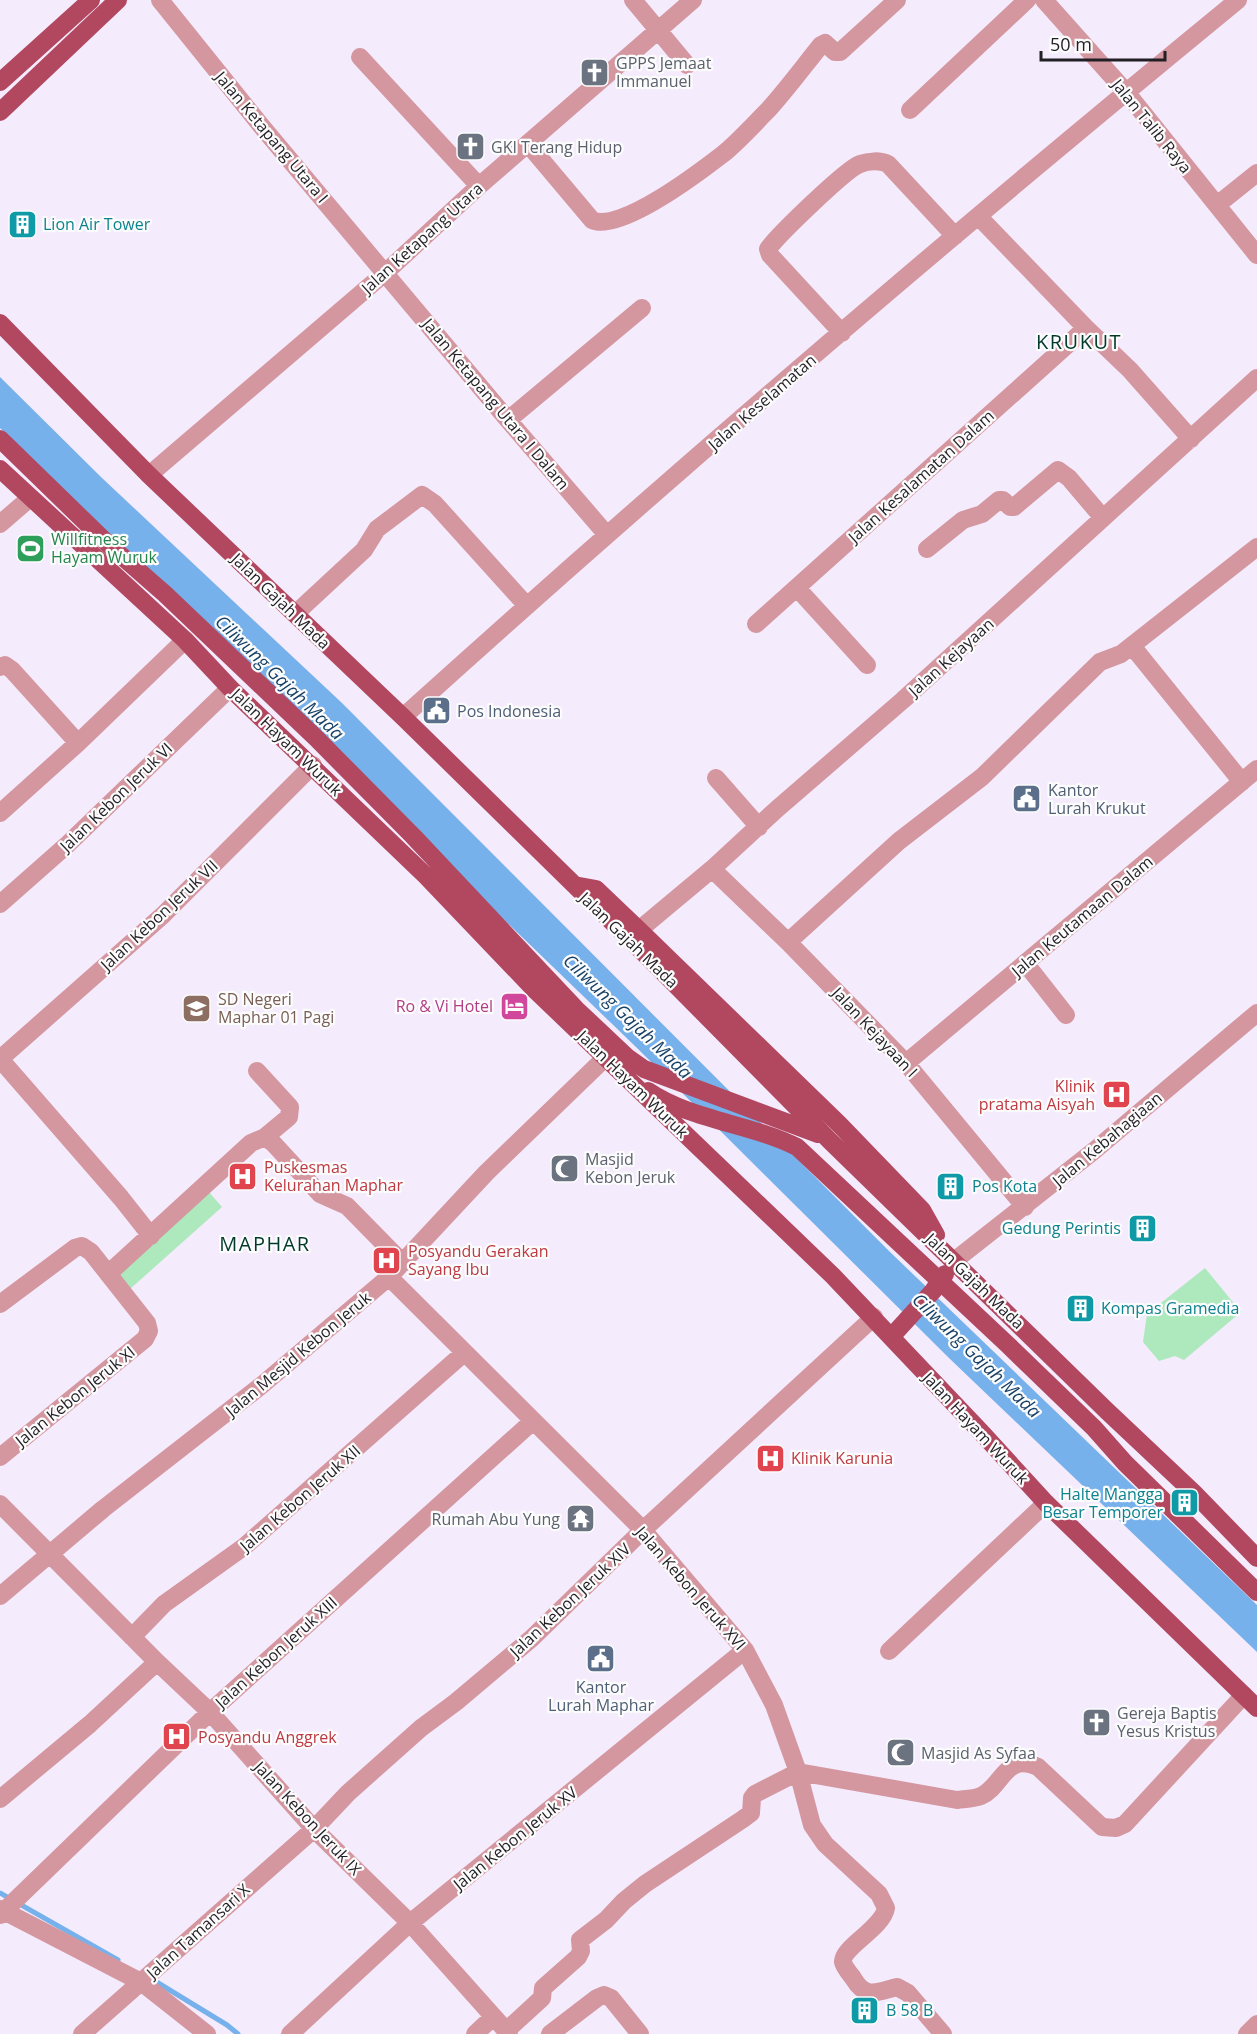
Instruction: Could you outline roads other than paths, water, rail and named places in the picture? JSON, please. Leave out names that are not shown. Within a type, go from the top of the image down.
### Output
[{"type":"main road","points":[[0,81],[91,0]]},
{"type":"main road","points":[[0,112],[118,0]]},
{"type":"main road","name":"Jalan Gajah Mada","points":[[0,323],[149,475],[403,717],[831,1142],[1100,1404],[1253,1548]]},
{"type":"main road","name":"Jalan Hayam Wuruk","points":[[0,439],[109,545],[165,594],[316,738],[413,836],[576,1009],[627,1057],[644,1069],[805,1128],[831,1142]]},
{"type":"main road","name":"Jalan Hayam Wuruk","points":[[0,469],[185,640],[230,688],[313,765],[426,876],[605,1058],[833,1276],[892,1336],[1046,1503],[1250,1702]]},
{"type":"main road","points":[[574,885],[596,889],[840,1125],[922,1210],[948,1255],[936,1286],[892,1336]]},
{"type":"main road","name":"Jalan Gajah Mada","points":[[514,968],[641,1086],[655,1096],[798,1147],[936,1286],[1094,1428],[1125,1463],[1257,1592]]},
{"type":"street","name":"Jalan Ketapang Utara I","points":[[160,0],[263,128],[386,272]]},
{"type":"street","points":[[633,0],[687,65]]},
{"type":"street","name":"Jalan Ketapang Utara","points":[[149,475],[386,272],[479,186],[693,0]]},
{"type":"street","points":[[528,144],[592,220],[609,222],[626,216],[659,199],[724,153],[769,108],[821,45],[825,43],[835,52],[840,52],[897,0]]},
{"type":"street","points":[[910,110],[1027,0]]},
{"type":"street","name":"Jalan Talib Raya","points":[[1044,0],[1126,92],[1257,255]]},
{"type":"street","name":"Jalan Keselamatan","points":[[403,717],[607,535],[842,333],[1238,0]]},
{"type":"street","points":[[360,57],[479,186]]},
{"type":"street","points":[[842,333],[770,255],[768,249],[838,180],[859,164],[879,161],[888,164],[955,236]]},
{"type":"street","points":[[1217,205],[1257,173]]},
{"type":"street","points":[[979,217],[1086,328],[1130,370],[1191,439]]},
{"type":"street","name":"Jalan Ketapang Utara I Dalam","points":[[386,272],[508,420],[607,535]]},
{"type":"street","points":[[508,420],[642,308]]},
{"type":"street","name":"Jalan Kesalamatan Dalam","points":[[756,624],[1086,328]]},
{"type":"street","name":"Jalan Kejayaan","points":[[639,930],[712,870],[903,700],[1257,378]]},
{"type":"street","points":[[927,549],[963,520],[982,514],[999,501],[1003,500],[1010,507],[1014,507],[1058,470],[1069,478],[1103,518]]},
{"type":"street","points":[[295,614],[364,550],[377,529],[415,498],[422,495],[435,504],[527,606]]},
{"type":"street","points":[[0,524],[30,498]]},
{"type":"street","points":[[788,942],[899,841],[982,777],[1090,671],[1107,658],[1116,657],[1132,646],[1257,547]]},
{"type":"street","points":[[796,588],[867,665]]},
{"type":"street","points":[[0,813],[78,743],[185,640]]},
{"type":"street","points":[[1132,646],[1242,782]]},
{"type":"street","points":[[0,667],[5,665],[12,670],[78,743]]},
{"type":"street","name":"Jalan Kebon Jeruk VI","points":[[0,904],[68,844],[230,688]]},
{"type":"street","name":"Jalan Kebon Jeruk VII","points":[[0,1059],[163,915],[313,765]]},
{"type":"street","name":"Jalan Keutamaan Dalam","points":[[906,1063],[1257,769]]},
{"type":"street","points":[[716,778],[759,826]]},
{"type":"street","name":"Jalan Kejayaan I","points":[[712,870],[788,942],[906,1063],[1024,1207]]},
{"type":"street","points":[[1026,964],[1066,1015]]},
{"type":"street","name":"Jalan Kebahagiaan","points":[[948,1255],[1024,1207],[1257,1013]]},
{"type":"street","name":"Jalan Mesjid Kebon Jeruk","points":[[0,1596],[103,1509],[262,1385],[389,1277],[486,1173],[605,1058]]},
{"type":"street","points":[[0,1059],[121,1198],[151,1236]]},
{"type":"street","points":[[108,1274],[252,1143],[265,1137],[289,1117],[290,1107],[257,1071]]},
{"type":"street","points":[[265,1137],[320,1194],[347,1206],[403,1263]]},
{"type":"street","name":"Jalan Kebon Jeruk XI","points":[[0,1304],[79,1245],[87,1248],[147,1323],[149,1331],[145,1339],[0,1457]]},
{"type":"street","name":"Jalan Kebon Jeruk XVI","points":[[389,1277],[643,1530],[746,1650],[774,1705],[798,1772],[812,1825],[837,1857],[879,1894],[886,1908],[882,1920],[859,1939],[844,1958],[843,1963],[856,1984],[867,1993],[897,1988],[908,1993],[943,2034]]},
{"type":"street","name":"Jalan Kebon Jeruk XIV","points":[[314,1828],[348,1793],[421,1728],[456,1702],[532,1638],[643,1530],[874,1317]]},
{"type":"street","name":"Jalan Kebon Jeruk XII","points":[[132,1637],[164,1605],[245,1546],[464,1353]]},
{"type":"street","name":"Jalan Kebon Jeruk XIII","points":[[6,1909],[210,1712],[533,1421]]},
{"type":"street","points":[[890,1651],[1046,1503]]},
{"type":"street","name":"Jalan Kebon Jeruk IX","points":[[0,1504],[210,1712],[314,1828],[410,1923],[508,2033]]},
{"type":"street","name":"Jalan Kebon Jeruk XV","points":[[290,2034],[410,1923],[746,1650]]},
{"type":"street","points":[[0,1799],[90,1724],[157,1662]]},
{"type":"street","points":[[508,2033],[542,1998],[543,1988],[578,1957],[581,1951],[578,1944],[580,1940],[606,1920],[645,1884],[751,1813],[752,1798],[755,1794],[798,1772],[957,1800],[981,1796],[1013,1766],[1027,1762],[1038,1767],[1102,1827],[1116,1828],[1125,1824],[1250,1702]]},
{"type":"street","name":"Jalan Tamansari X","points":[[82,2034],[314,1828]]},
{"type":"street","points":[[6,1909],[141,1982],[207,2034]]},
{"type":"street","points":[[550,2034],[604,1995],[611,1998],[640,2034]]},
{"type":"street","points":[[475,2034],[493,2017]]},
{"type":"street","points":[[1247,2034],[1257,2024]]},
{"type":"water","name":"Ciliwung Gajah Mada","points":[[0,377],[102,478],[342,703],[890,1252],[1257,1605],[1257,1652],[950,1359],[636,1047],[82,513],[0,428]]},
{"type":"waterway","points":[[0,1893],[118,1960]]},
{"type":"waterway","points":[[150,1978],[238,2034]]},
{"type":"place","name":"GPPS Jemaat Immanuel","points":[[595,72]]},
{"type":"place","name":"GKI Terang Hidup","points":[[470,147]]},
{"type":"place","name":"Lion Air Tower","points":[[22,224]]},
{"type":"place","name":"Willfitness Hayam Wuruk","points":[[30,548]]},
{"type":"place","name":"Pos Indonesia","points":[[436,711]]},
{"type":"place","name":"Kantor Lurah Krukut","points":[[1027,799]]},
{"type":"place","name":"Ro & Vi Hotel","points":[[514,1006]]},
{"type":"place","name":"SD Negeri Maphar 01 Pagi","points":[[197,1008]]},
{"type":"place","name":"Klinik pratama Aisyah","points":[[1116,1095]]},
{"type":"place","name":"Masjid Kebon Jeruk","points":[[564,1168]]},
{"type":"place","name":"Puskesmas Kelurahan Maphar","points":[[243,1176]]},
{"type":"place","name":"Pos Kota","points":[[951,1186]]},
{"type":"place","name":"Gedung Perintis","points":[[1142,1228]]},
{"type":"place","name":"Posyandu Gerakan Sayang Ibu","points":[[387,1260]]},
{"type":"place","name":"Kompas Gramedia","points":[[1080,1308]]},
{"type":"place","name":"Klinik Karunia","points":[[770,1458]]},
{"type":"place","name":"Halte Mangga Besar Temporer","points":[[1184,1503]]},
{"type":"place","name":"Rumah Abu Yung","points":[[581,1519]]},
{"type":"place","name":"Kantor Lurah Maphar","points":[[601,1659]]},
{"type":"place","name":"Gereja Baptis Yesus Kristus","points":[[1096,1722]]},
{"type":"place","name":"Posyandu Anggrek","points":[[177,1737]]},
{"type":"place","name":"Masjid As Syfaa","points":[[900,1753]]},
{"type":"place","name":"B 58 B","points":[[865,2010]]},
{"type":"district","name":"KRUKUT","points":[[1079,341]]},
{"type":"district","name":"MAPHAR","points":[[265,1243]]}]
